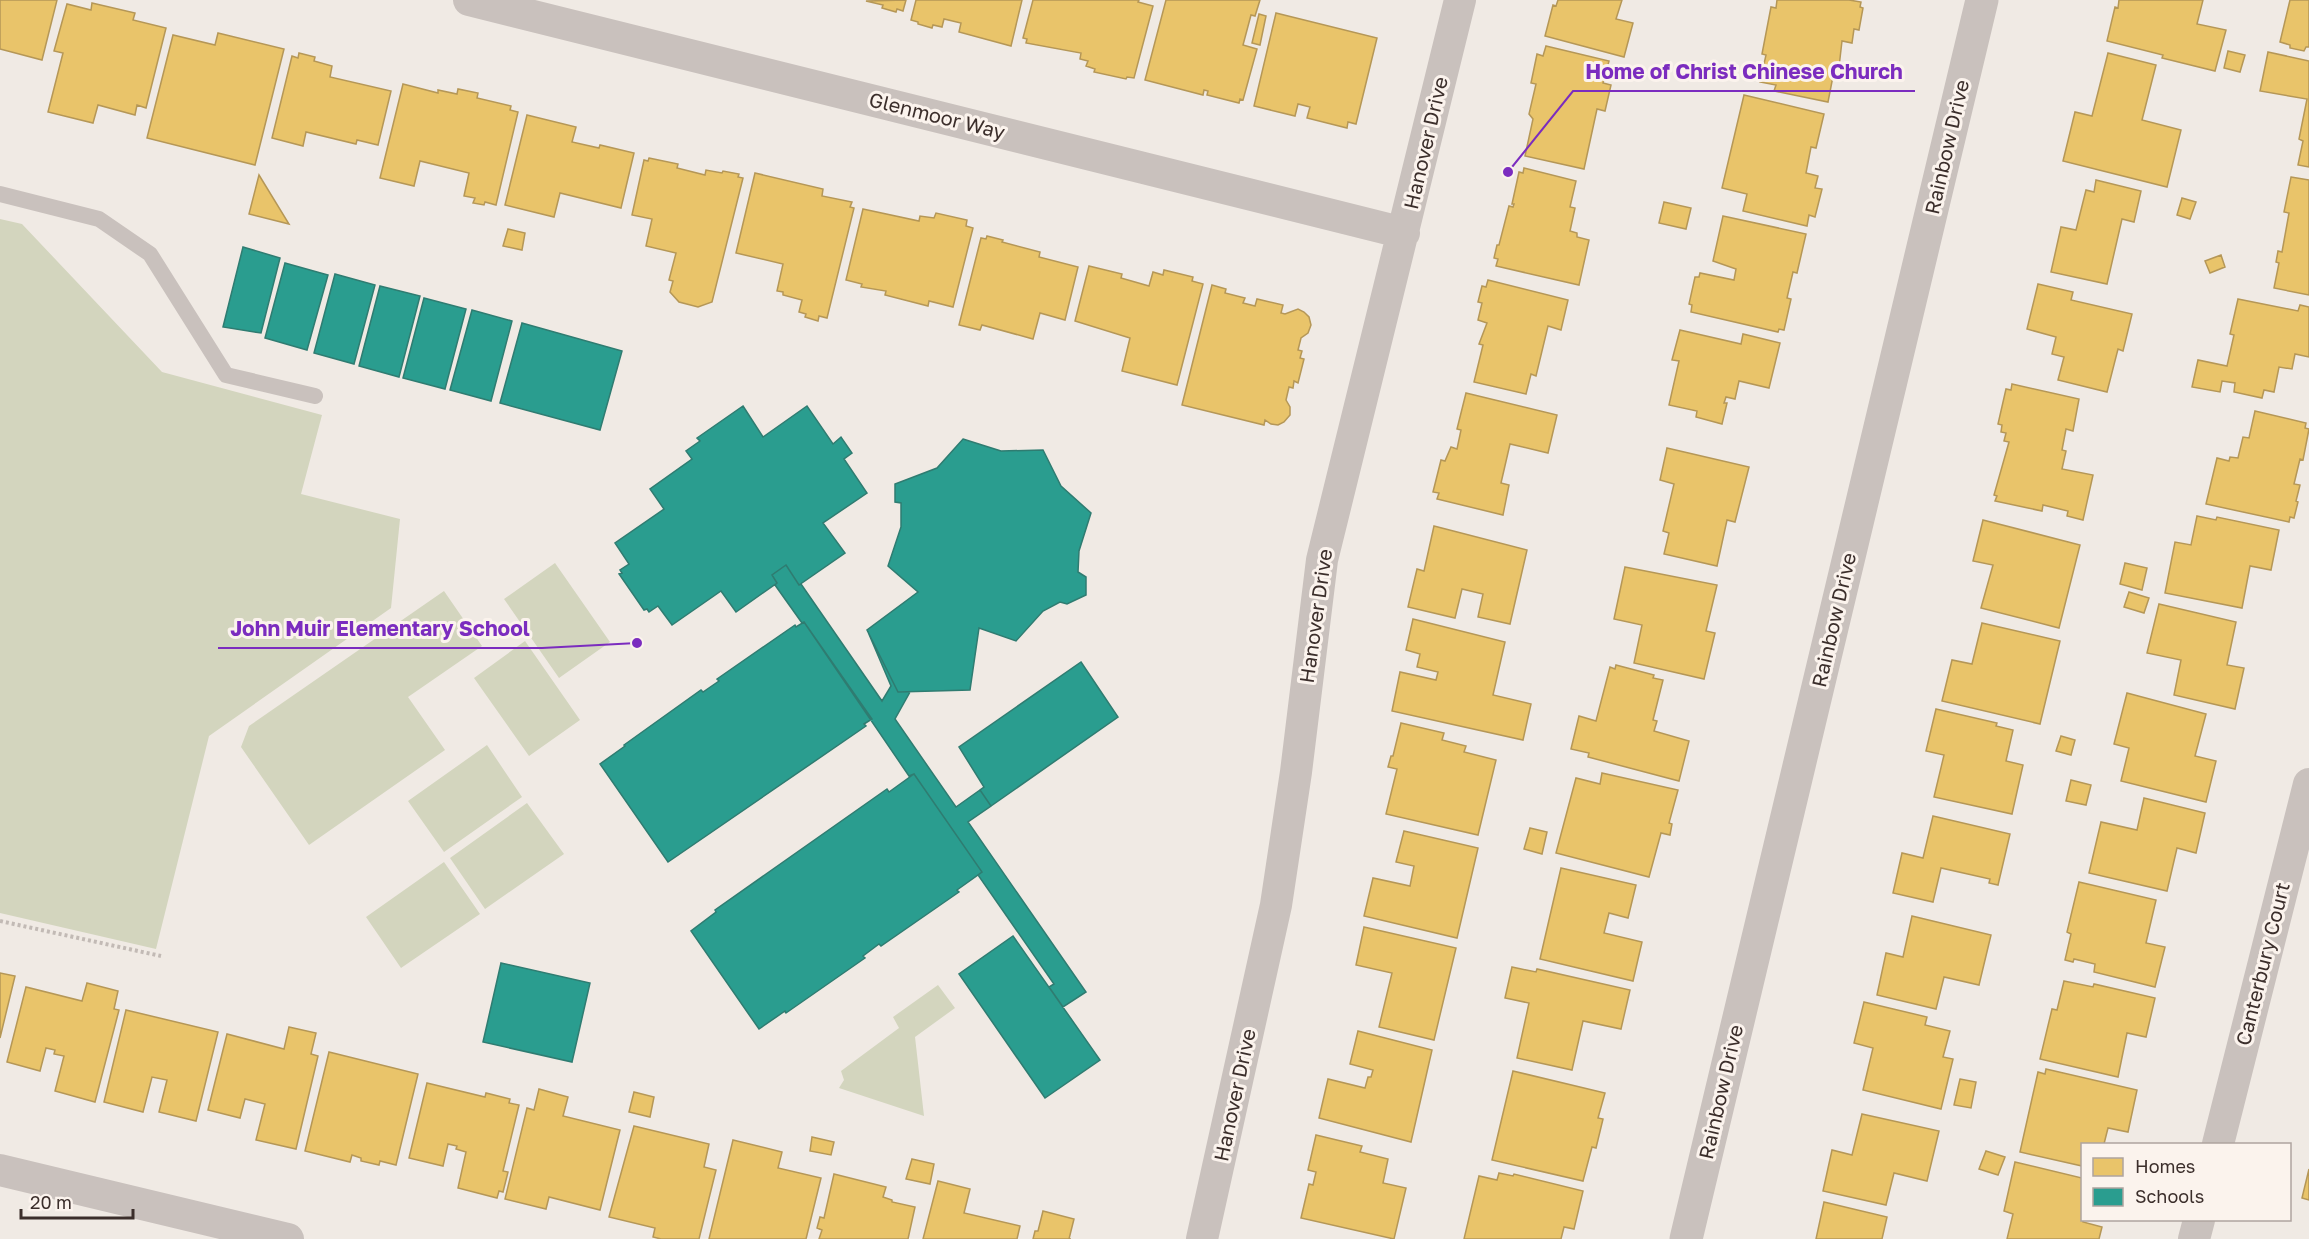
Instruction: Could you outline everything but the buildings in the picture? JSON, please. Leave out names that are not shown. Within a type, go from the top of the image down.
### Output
[{"type":"street","name":"Glenmoor Way","points":[[469,0],[1404,233]]},
{"type":"street","name":"Hanover Drive","points":[[1202,1239],[1276,905],[1296,772],[1322,560],[1460,0]]},
{"type":"street","name":"Rainbow Drive","points":[[1686,1239],[1982,0]]},
{"type":"street","name":"Canterbury Court","points":[[2218,1143],[2309,784]]},
{"type":"street","points":[[0,1170],[281,1238]]},
{"type":"street","points":[[2194,1239],[2199,1221]]},
{"type":"lane","points":[[0,194],[99,219],[150,254],[226,375],[315,396]]},
{"type":"path","points":[[0,921],[161,956]]},
{"type":"green space","points":[[0,219],[22,224],[162,372],[322,415],[301,494],[400,519],[391,608],[209,736],[156,949],[0,913]]},
{"type":"green space","points":[[555,563],[610,642],[559,678],[504,599]]},
{"type":"green space","points":[[444,591],[482,646],[408,697],[445,750],[309,845],[241,747],[249,726]]},
{"type":"green space","points":[[525,641],[580,720],[529,756],[474,678]]},
{"type":"green space","points":[[487,745],[522,797],[444,852],[408,801]]},
{"type":"green space","points":[[527,803],[564,854],[485,909],[450,858]]},
{"type":"green space","points":[[444,862],[480,914],[401,968],[366,917]]},
{"type":"green space","points":[[938,985],[955,1008],[915,1037],[924,1116],[839,1088],[844,1080],[841,1071],[899,1028],[893,1017]]},
{"type":"place","name":"Home of Christ Chinese Church","points":[[1508,172]]},
{"type":"place","name":"John Muir Elementary School","points":[[637,643]]}]
